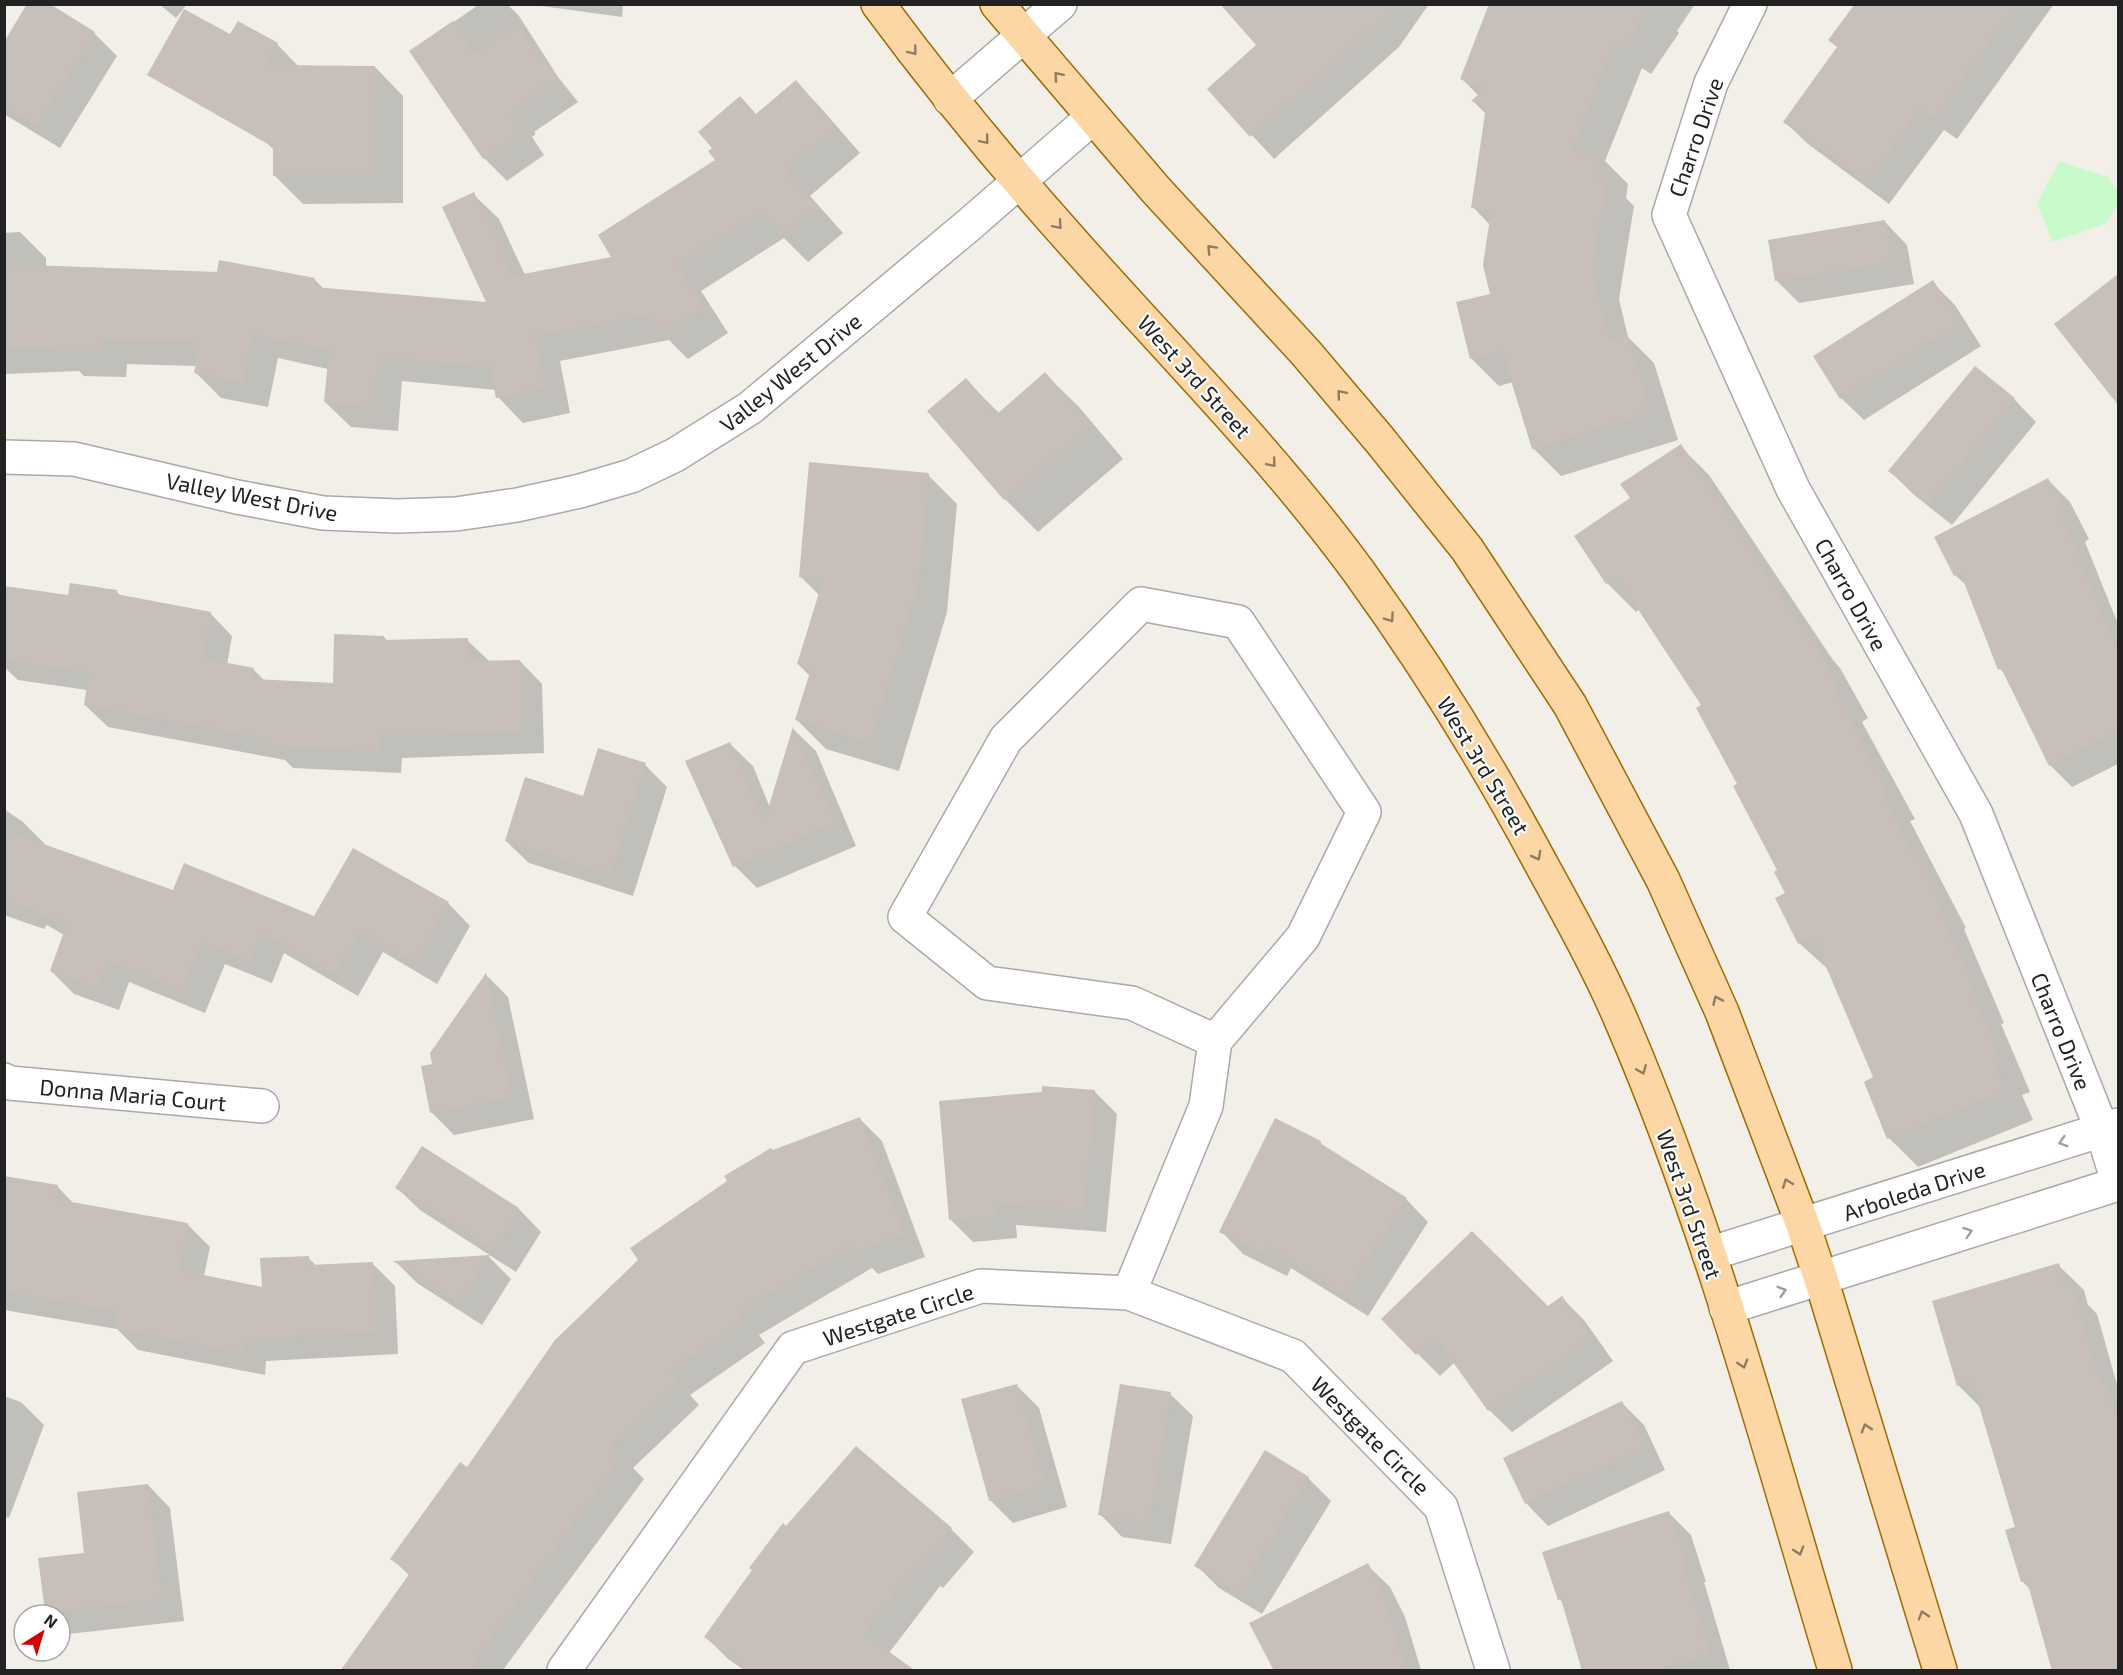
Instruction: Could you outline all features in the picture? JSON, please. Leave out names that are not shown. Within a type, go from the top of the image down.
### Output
[{"type":"main road","name":"West 3rd Street","points":[[878,4],[950,99],[1019,181],[1243,429],[1303,500],[1359,573],[1464,730],[1552,882],[1619,1016],[1651,1093],[1709,1254],[1835,1671]]},
{"type":"main road","points":[[997,4],[1156,190],[1306,353],[1379,439],[1467,549],[1570,705],[1662,880],[1718,1002],[1821,1278],[1940,1671]]},
{"type":"street","points":[[950,99],[1060,4]]},
{"type":"street","name":"Charro Drive","points":[[1750,4],[1711,83],[1669,215],[1793,489],[1976,814],[2110,1127],[2118,1183]]},
{"type":"street","name":"Valley West Drive","points":[[4,457],[74,459],[237,497],[323,513],[397,516],[456,514],[517,505],[631,476],[675,455],[750,408],[1093,117]]},
{"type":"street","points":[[1129,1293],[1206,1106],[1215,1041],[1303,937],[1364,812],[1238,622],[1141,604],[1006,739],[905,917],[987,983],[1131,1003],[1215,1041]]},
{"type":"street","name":"Donna Maria Court","points":[[4,1080],[10,1083],[262,1106]]},
{"type":"street","name":"Arboleda Drive","points":[[1709,1254],[2110,1127]]},
{"type":"street","points":[[1726,1308],[2118,1183]]},
{"type":"street","name":"Westgate Circle","points":[[576,1666],[793,1348],[981,1286],[1129,1293],[1293,1356],[1441,1507],[1493,1671]]},
{"type":"green space","points":[[2059,161],[2108,177],[2118,191],[2118,205],[2105,224],[2052,242],[2037,203]]},
{"type":"building","points":[[27,4],[50,4],[95,32],[37,126],[4,107],[4,42]]},
{"type":"building","points":[[1220,4],[1399,4],[1250,137],[1207,89],[1256,45]]},
{"type":"building","points":[[1489,4],[1653,4],[1623,48],[1614,42],[1572,150],[1601,155],[1598,176],[1607,177],[1592,271],[1609,340],[1627,334],[1651,412],[1532,449],[1502,351],[1470,359],[1456,302],[1490,294],[1483,265],[1491,211],[1471,208],[1486,107],[1471,101],[1485,89],[1460,79]]},
{"type":"building","points":[[1855,4],[2017,4],[1934,118],[1921,108],[1866,182],[1783,122],[1837,47],[1828,40]]},
{"type":"building","points":[[184,9],[230,34],[238,21],[278,43],[266,65],[375,66],[375,175],[273,176],[273,147],[147,75]]},
{"type":"building","points":[[453,21],[476,54],[518,24],[536,53],[557,78],[513,109],[514,111],[510,114],[523,132],[483,159],[409,51]]},
{"type":"building","points":[[796,80],[836,127],[786,170],[818,207],[782,238],[760,212],[677,265],[704,307],[662,334],[648,314],[535,336],[546,388],[496,398],[490,367],[378,357],[373,407],[324,402],[329,350],[253,334],[243,383],[194,373],[200,342],[102,339],[102,352],[57,351],[57,347],[4,348],[4,264],[217,272],[219,260],[315,278],[314,287],[486,302],[442,207],[474,192],[513,276],[611,257],[598,235],[715,160],[708,151],[712,148],[698,132],[740,96],[756,114]]},
{"type":"building","points":[[1885,220],[1892,262],[1775,281],[1768,240]]},
{"type":"building","points":[[2118,274],[2118,405],[2054,324]]},
{"type":"building","points":[[1933,280],[1960,323],[1840,399],[1813,356]]},
{"type":"building","points":[[1975,366],[2015,398],[1929,504],[1888,471]]},
{"type":"building","points":[[1045,372],[1091,425],[1004,500],[927,411],[966,378],[997,414]]},
{"type":"building","points":[[1681,444],[1809,638],[1811,637],[1840,689],[1834,692],[1887,789],[1882,792],[1938,898],[1936,899],[2002,1063],[1994,1066],[2005,1091],[1887,1139],[1864,1082],[1873,1077],[1813,936],[1798,944],[1775,898],[1785,893],[1774,872],[1777,870],[1733,786],[1737,784],[1696,708],[1701,705],[1616,576],[1606,584],[1574,536],[1630,498],[1620,484]]},
{"type":"building","points":[[809,462],[929,473],[919,582],[870,743],[795,720],[811,669],[797,664],[823,580],[799,577]]},
{"type":"building","points":[[2048,478],[2068,516],[2063,519],[2118,653],[2118,731],[2049,766],[2001,668],[1998,670],[1960,572],[1954,576],[1934,537]]},
{"type":"building","points":[[70,583],[117,590],[116,594],[211,612],[202,658],[254,668],[252,679],[333,683],[334,634],[384,636],[384,640],[468,638],[469,661],[520,660],[522,731],[380,736],[379,751],[269,746],[269,739],[84,705],[89,672],[4,660],[4,586],[68,595]]},
{"type":"building","points":[[793,727],[835,823],[733,867],[685,761],[730,742],[764,822]]},
{"type":"building","points":[[598,748],[646,763],[610,875],[505,841],[525,777],[583,796]]},
{"type":"building","points":[[4,830],[173,890],[184,863],[314,916],[353,848],[449,902],[414,962],[360,931],[335,975],[261,932],[249,961],[202,942],[182,991],[107,960],[96,988],[50,971],[67,923],[4,901]]},
{"type":"building","points":[[486,973],[512,1097],[430,1113],[421,1066],[432,1064],[430,1053]]},
{"type":"building","points":[[1042,1086],[1095,1090],[1084,1210],[995,1203],[996,1216],[949,1220],[939,1101],[1042,1092]]},
{"type":"building","points":[[860,1117],[904,1234],[854,1252],[851,1245],[738,1312],[744,1320],[669,1372],[678,1381],[610,1446],[622,1455],[468,1671],[340,1671],[410,1573],[390,1559],[460,1462],[467,1467],[555,1340],[638,1260],[630,1248],[727,1181],[724,1176],[771,1148],[773,1150]]},
{"type":"building","points":[[1275,1118],[1321,1141],[1320,1143],[1407,1198],[1345,1295],[1268,1246],[1264,1254],[1219,1232]]},
{"type":"building","points":[[422,1146],[519,1208],[493,1250],[395,1188]]},
{"type":"building","points":[[4,1176],[58,1185],[55,1199],[188,1223],[179,1270],[262,1287],[260,1258],[309,1256],[310,1265],[373,1262],[376,1332],[244,1339],[243,1353],[114,1328],[117,1311],[4,1292]]},
{"type":"building","points":[[1472,1231],[1548,1306],[1562,1296],[1591,1338],[1488,1411],[1435,1337],[1416,1355],[1381,1319]]},
{"type":"building","points":[[490,1255],[459,1303],[393,1261]]},
{"type":"building","points":[[2059,1263],[2066,1288],[2072,1287],[2100,1383],[2106,1382],[2118,1424],[2118,1665],[2100,1671],[2052,1671],[2027,1581],[2021,1582],[2005,1530],[2015,1527],[1972,1382],[1957,1386],[1932,1301]]},
{"type":"building","points":[[1017,1384],[1045,1485],[989,1501],[961,1399]]},
{"type":"building","points":[[1120,1384],[1171,1392],[1149,1523],[1098,1515]]},
{"type":"building","points":[[1622,1401],[1644,1447],[1525,1504],[1503,1458]]},
{"type":"building","points":[[856,1446],[952,1528],[919,1567],[916,1565],[864,1634],[916,1671],[751,1671],[704,1637],[752,1570],[749,1568],[783,1523],[786,1526]]},
{"type":"building","points":[[1265,1450],[1309,1477],[1239,1593],[1194,1566]]},
{"type":"building","points":[[148,1484],[162,1599],[72,1609],[72,1603],[44,1603],[38,1558],[84,1553],[77,1492]]},
{"type":"building","points":[[1669,1511],[1685,1559],[1682,1560],[1710,1654],[1655,1671],[1582,1671],[1561,1599],[1558,1600],[1542,1552]]},
{"type":"building","points":[[1368,1563],[1383,1593],[1406,1671],[1274,1671],[1249,1623]]}]
